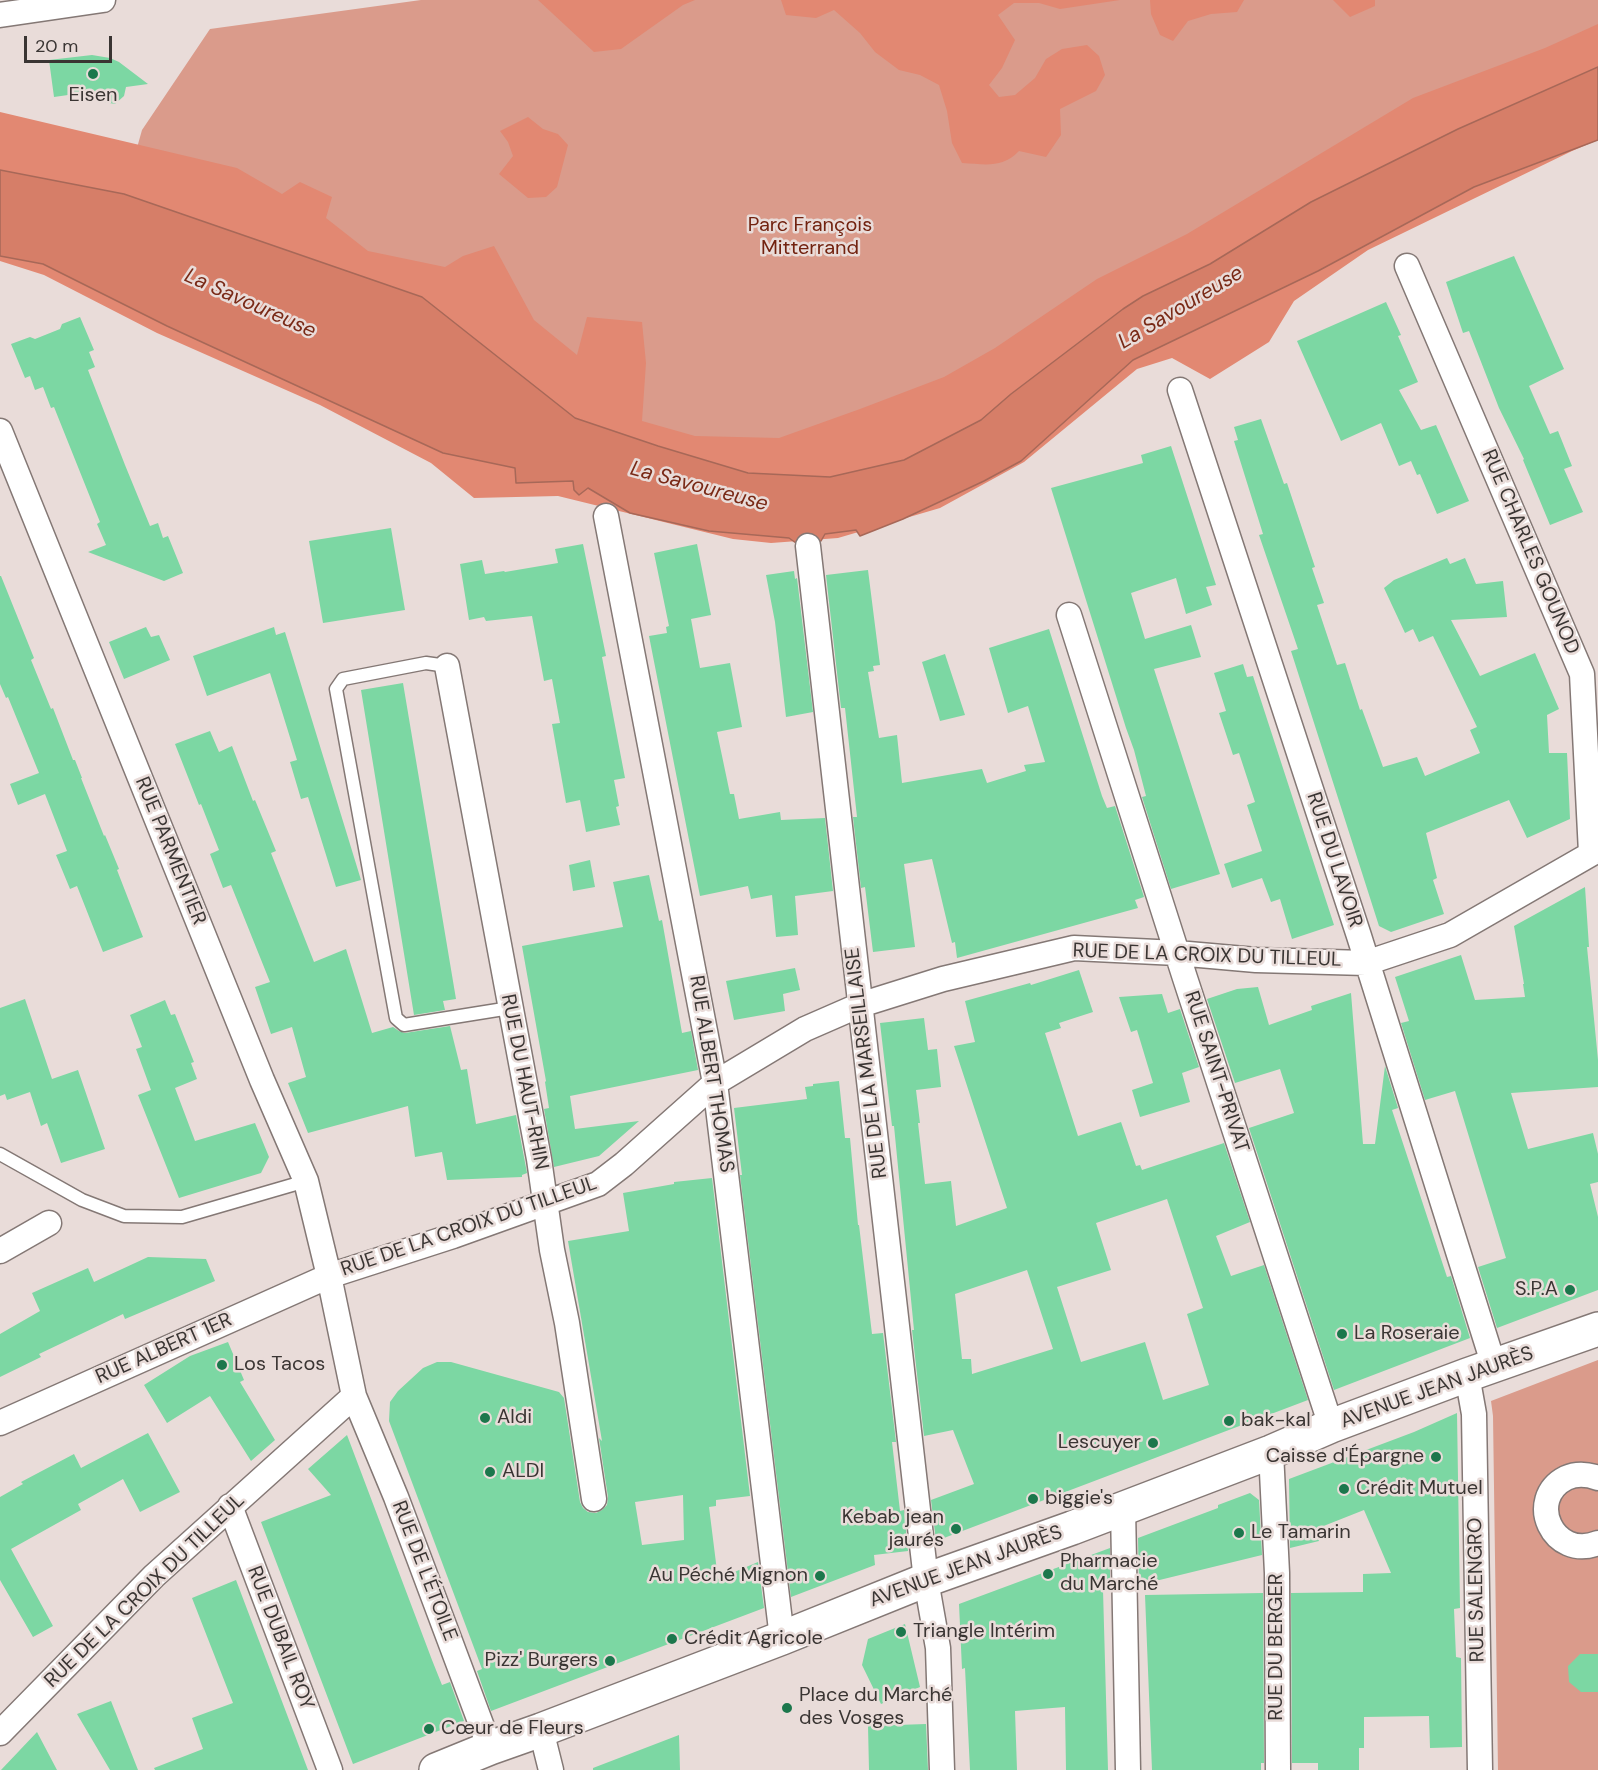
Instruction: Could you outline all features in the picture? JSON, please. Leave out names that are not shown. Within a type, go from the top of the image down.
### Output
[{"type":"main road","name":"AVENUE JEAN JAURÈS","points":[[436,1770],[782,1638],[926,1580],[1072,1528],[1271,1452],[1331,1426],[1598,1329]]},
{"type":"street","points":[[0,15],[103,0]]},
{"type":"street","name":"RUE CHARLES GOUNOD","points":[[1407,266],[1582,674],[1595,851]]},
{"type":"street","name":"RUE DU LAVOIR","points":[[1180,390],[1381,1007],[1481,1371]]},
{"type":"street","name":"RUE PARMENTIER","points":[[0,431],[262,1080],[306,1181],[328,1276]]},
{"type":"street","name":"RUE ALBERT THOMAS","points":[[606,516],[715,1083],[782,1638]]},
{"type":"street","name":"RUE DE LA MARSEILLAISE","points":[[808,546],[926,1580],[938,1648],[942,1770]]},
{"type":"street","name":"RUE SAINT-PRIVAT","points":[[1069,615],[1331,1426]]},
{"type":"street","name":"RUE DU HAUT-RHIN","points":[[447,666],[539,1159],[594,1499]]},
{"type":"street","name":"RUE DE LA CROIX DU TILLEUL","points":[[0,1733],[146,1584],[354,1396],[328,1276],[453,1236],[598,1185],[715,1083],[804,1029],[860,1005],[944,979],[1074,948],[1256,960],[1366,963],[1450,935],[1595,851]]},
{"type":"street","points":[[0,1251],[49,1223]]},
{"type":"street","name":"RUE ALBERT 1ER","points":[[0,1423],[328,1276]]},
{"type":"street","name":"RUE SALENGRO","points":[[1480,1770],[1474,1414],[1481,1371]]},
{"type":"street","name":"RUE DE L'ÉTOILE","points":[[354,1396],[396,1497],[490,1748]]},
{"type":"street","name":"RUE DU BERGER","points":[[1271,1452],[1276,1573],[1278,1770]]},
{"type":"street","points":[[1598,1478],[1581,1474],[1559,1482],[1549,1495],[1546,1504],[1550,1527],[1562,1541],[1582,1547],[1598,1543]]},
{"type":"street","name":"RUE DUBAIL ROY","points":[[230,1506],[330,1770]]},
{"type":"street","points":[[1123,1508],[1128,1770]]},
{"type":"street","points":[[541,1730],[551,1770]]},
{"type":"lane","points":[[447,666],[426,663],[343,679],[336,689],[396,1018],[404,1025],[510,1008]]},
{"type":"lane","points":[[0,1154],[82,1200],[124,1216],[182,1218],[306,1181]]},
{"type":"green space","name":"Parc François Mitterrand","points":[[421,0],[1598,0],[1598,67],[748,473],[124,194],[142,130],[210,29]]},
{"type":"green space","points":[[1598,1360],[1598,1770],[1498,1770],[1491,1401]]},
{"type":"shaded area","points":[[538,0],[695,0],[683,5],[621,49],[594,52]]},
{"type":"shaded area","points":[[781,0],[1120,0],[1060,9],[1039,3],[1014,3],[998,15],[1015,40],[1002,68],[989,85],[999,97],[1015,95],[1035,78],[1046,59],[1062,49],[1087,45],[1099,56],[1105,75],[1096,91],[1060,109],[1061,135],[1046,157],[1019,151],[1006,161],[985,164],[962,163],[952,143],[947,111],[939,85],[920,75],[899,70],[875,52],[860,33],[834,10],[816,18],[786,15]]},
{"type":"shaded area","points":[[1150,0],[1244,0],[1237,12],[1211,14],[1188,21],[1173,41],[1160,35],[1151,14]]},
{"type":"shaded area","points":[[1333,0],[1375,0],[1375,6],[1350,17]]},
{"type":"shaded area","points":[[1598,24],[1598,140],[1368,250],[1294,301],[1269,342],[1210,379],[1172,358],[1137,369],[1024,462],[940,508],[838,538],[771,543],[733,539],[558,496],[474,498],[431,463],[320,405],[157,333],[44,275],[0,261],[0,112],[237,168],[282,194],[300,182],[332,197],[326,218],[368,251],[445,267],[463,256],[494,246],[534,320],[577,355],[587,317],[642,322],[646,363],[642,421],[695,436],[779,438],[944,377],[995,348],[1097,279],[1187,234],[1413,98],[1545,48]]},
{"type":"shaded area","points":[[528,117],[543,129],[558,134],[568,145],[557,187],[546,197],[528,198],[499,174],[513,156],[508,142],[500,131]]},
{"type":"water","name":"La Savoureuse","points":[[1598,67],[1598,140],[1474,187],[1318,271],[1133,360],[1021,461],[984,481],[903,519],[860,536],[856,530],[825,534],[821,541],[796,543],[789,538],[709,531],[630,513],[588,488],[579,495],[574,490],[573,481],[516,483],[515,468],[443,453],[167,326],[43,264],[0,256],[0,170],[124,194],[422,297],[575,418],[748,473],[830,477],[904,460],[981,420],[1011,394],[1143,296],[1210,264],[1311,202],[1458,129]]},
{"type":"building","name":"Eisen","points":[[92,55],[119,62],[148,84],[126,87],[124,96],[115,104],[104,102],[89,92],[54,97],[49,60]]},
{"type":"building","points":[[1514,256],[1564,369],[1529,386],[1550,434],[1558,431],[1572,466],[1564,469],[1583,512],[1550,525],[1524,459],[1499,408],[1469,331],[1463,333],[1446,282]]},
{"type":"building","points":[[1386,302],[1418,382],[1399,390],[1421,430],[1436,425],[1469,501],[1437,514],[1420,474],[1417,475],[1411,461],[1399,466],[1381,423],[1341,441],[1297,341]]},
{"type":"building","points":[[80,317],[94,350],[89,352],[95,367],[88,370],[125,465],[150,526],[158,523],[163,538],[168,536],[183,573],[164,581],[88,552],[106,545],[97,524],[100,522],[54,407],[51,408],[43,387],[35,390],[30,376],[25,378],[11,344],[30,337],[35,339],[60,329],[62,324]]},
{"type":"building","points":[[1261,419],[1284,484],[1287,483],[1315,567],[1312,568],[1324,603],[1317,605],[1337,665],[1345,663],[1360,710],[1362,709],[1383,767],[1417,757],[1425,776],[1480,753],[1470,730],[1477,727],[1433,636],[1419,642],[1413,629],[1405,633],[1384,588],[1394,580],[1447,558],[1450,564],[1465,558],[1476,584],[1503,581],[1507,617],[1451,620],[1480,676],[1535,653],[1559,709],[1547,715],[1549,753],[1567,753],[1570,819],[1527,838],[1509,800],[1426,833],[1437,878],[1433,880],[1444,914],[1391,932],[1379,926],[1291,651],[1298,649],[1259,535],[1263,534],[1234,441],[1238,440],[1234,427]]},
{"type":"building","points":[[1171,446],[1216,585],[1206,587],[1212,605],[1186,614],[1176,578],[1131,593],[1145,639],[1191,625],[1201,657],[1154,669],[1220,874],[1171,889],[1142,797],[1146,796],[1134,750],[1051,488],[1143,463],[1141,455]]},
{"type":"building","points":[[391,528],[405,610],[323,623],[309,541]]},
{"type":"building","points":[[583,544],[606,656],[602,657],[625,778],[614,780],[620,825],[586,832],[580,800],[566,803],[552,724],[560,723],[552,679],[544,681],[532,616],[486,621],[484,617],[469,620],[460,564],[482,560],[485,574],[505,572],[558,563],[555,549]]},
{"type":"building","points":[[697,544],[711,615],[691,619],[700,668],[730,663],[742,727],[717,732],[730,794],[734,794],[739,819],[780,812],[781,820],[825,818],[833,891],[795,896],[798,935],[776,937],[772,895],[751,899],[748,886],[700,896],[649,636],[667,633],[666,627],[669,626],[654,553]]},
{"type":"building","points":[[868,570],[880,665],[873,666],[874,671],[868,672],[879,738],[897,735],[902,783],[982,769],[987,783],[1026,771],[1024,765],[1045,762],[1028,706],[1008,713],[989,648],[1049,629],[1102,796],[1107,808],[1115,806],[1144,897],[1135,900],[1138,908],[957,958],[955,942],[952,943],[932,859],[904,864],[915,947],[873,952],[865,887],[861,888],[853,817],[857,817],[845,708],[841,708],[826,575]]},
{"type":"building","points":[[794,571],[795,579],[797,578],[813,712],[786,717],[775,622],[766,575]]},
{"type":"building","points":[[0,576],[34,658],[31,660],[119,869],[117,870],[143,937],[103,952],[77,886],[70,889],[56,855],[67,851],[45,794],[18,805],[10,784],[39,773],[8,697],[6,698],[0,684]]},
{"type":"building","points":[[146,627],[151,637],[159,635],[170,660],[124,679],[109,642]]},
{"type":"building","points":[[274,627],[276,635],[285,632],[361,880],[336,887],[308,797],[301,799],[290,762],[297,760],[270,673],[207,696],[193,656]]},
{"type":"building","points":[[945,654],[965,715],[940,721],[922,662]]},
{"type":"building","points":[[1243,664],[1247,677],[1253,676],[1334,925],[1292,939],[1280,899],[1271,902],[1262,878],[1232,888],[1224,864],[1262,851],[1247,805],[1255,802],[1239,753],[1233,755],[1219,713],[1226,711],[1214,673]]},
{"type":"building","points":[[403,683],[456,999],[443,1001],[445,1010],[414,1015],[361,690]]},
{"type":"building","points":[[210,731],[219,752],[232,746],[253,801],[255,800],[276,851],[271,853],[314,962],[346,949],[372,1033],[393,1027],[405,1033],[450,1026],[461,1070],[467,1069],[476,1124],[516,1115],[527,1173],[522,1177],[447,1180],[442,1152],[415,1157],[408,1106],[308,1133],[288,1083],[306,1077],[292,1027],[271,1034],[255,987],[270,982],[231,885],[223,888],[210,854],[219,850],[175,744]]},
{"type":"building","points":[[590,860],[595,887],[573,891],[569,865]]},
{"type":"building","points":[[649,875],[659,921],[662,920],[682,1033],[691,1031],[698,1070],[570,1096],[575,1129],[639,1121],[599,1156],[554,1167],[544,1109],[549,1108],[546,1081],[522,946],[623,927],[613,882]]},
{"type":"building","points":[[1585,887],[1589,947],[1587,947],[1598,1060],[1598,1087],[1511,1093],[1528,1149],[1593,1133],[1598,1154],[1598,1182],[1590,1184],[1598,1217],[1598,1290],[1497,1328],[1478,1267],[1506,1258],[1455,1091],[1425,1100],[1401,1023],[1409,1021],[1395,977],[1461,955],[1475,1000],[1525,997],[1514,926]]},
{"type":"building","points":[[795,968],[800,990],[783,994],[785,1011],[734,1020],[726,981]]},
{"type":"building","points":[[1079,970],[1093,1012],[1059,1023],[1061,1028],[1045,1033],[1078,1136],[1121,1122],[1136,1166],[1140,1165],[1142,1170],[1224,1143],[1250,1222],[1216,1236],[1231,1276],[1264,1265],[1308,1400],[936,1541],[931,1500],[974,1484],[953,1430],[924,1436],[894,1126],[892,1126],[880,1023],[924,1018],[928,1050],[937,1049],[941,1087],[916,1090],[920,1123],[918,1123],[925,1184],[951,1181],[956,1226],[1007,1208],[954,1046],[975,1042],[965,1001],[1030,983],[1031,985]],"holes":[[[1167,1199],[1203,1308],[1187,1314],[1209,1385],[1163,1400],[1145,1342],[1081,1362],[1057,1287],[1111,1270],[1096,1223]],[[1027,1270],[1053,1349],[972,1374],[971,1359],[962,1359],[955,1294]]]},
{"type":"building","points":[[1258,987],[1269,1025],[1312,1010],[1311,1006],[1351,993],[1363,1144],[1375,1144],[1385,1066],[1398,1108],[1392,1110],[1447,1277],[1451,1276],[1470,1338],[1334,1390],[1249,1128],[1294,1113],[1280,1069],[1235,1083],[1207,999],[1237,989]]},
{"type":"building","points":[[1162,994],[1168,1013],[1180,1009],[1199,1067],[1182,1073],[1190,1102],[1140,1117],[1132,1090],[1153,1083],[1137,1030],[1131,1032],[1119,997]]},
{"type":"building","points":[[25,999],[52,1079],[78,1070],[105,1149],[61,1163],[47,1123],[41,1126],[30,1092],[7,1100],[5,1094],[0,1096],[0,1008]]},
{"type":"building","points":[[165,1000],[171,1015],[175,1014],[194,1062],[191,1063],[197,1079],[175,1088],[195,1141],[255,1123],[269,1157],[261,1173],[179,1198],[138,1095],[151,1090],[136,1049],[142,1047],[130,1015]]},
{"type":"building","points":[[839,1081],[845,1138],[850,1138],[872,1334],[883,1333],[896,1442],[892,1442],[900,1511],[904,1510],[908,1551],[874,1555],[875,1565],[791,1597],[734,1108],[807,1099],[805,1087]]},
{"type":"building","points":[[712,1178],[750,1496],[716,1500],[716,1506],[709,1507],[718,1579],[758,1562],[764,1608],[491,1711],[477,1671],[482,1669],[389,1421],[390,1402],[398,1391],[423,1368],[437,1362],[451,1362],[559,1392],[564,1398],[580,1502],[588,1512],[596,1513],[602,1510],[607,1505],[608,1497],[599,1438],[602,1441],[568,1241],[629,1231],[623,1193],[674,1184],[674,1182]],"holes":[[[683,1495],[684,1540],[642,1545],[635,1502]]]},
{"type":"building","points":[[148,1257],[206,1259],[215,1281],[125,1319],[123,1314],[39,1354],[41,1357],[0,1377],[0,1334],[40,1311],[32,1293],[88,1268],[94,1282]]},
{"type":"building","points":[[228,1342],[244,1380],[240,1382],[275,1440],[251,1461],[210,1396],[167,1423],[144,1385],[190,1356]]},
{"type":"building","points":[[1457,1413],[1460,1608],[1454,1609],[1456,1657],[1461,1658],[1462,1747],[1430,1748],[1429,1716],[1364,1717],[1364,1748],[1359,1748],[1359,1770],[1318,1770],[1318,1763],[1292,1763],[1291,1593],[1363,1592],[1363,1574],[1391,1573],[1364,1510],[1316,1529],[1319,1541],[1290,1548],[1289,1479],[1414,1432]]},
{"type":"building","points":[[148,1433],[180,1492],[140,1512],[123,1479],[78,1504],[81,1510],[11,1549],[53,1626],[33,1637],[0,1580],[0,1497],[23,1484],[21,1482],[74,1454],[81,1468]]},
{"type":"building","points":[[347,1435],[442,1685],[450,1682],[464,1721],[353,1764],[261,1522],[331,1495],[308,1469]]},
{"type":"building","points":[[1250,1493],[1259,1500],[1262,1555],[1139,1585],[1138,1538],[1218,1508],[1218,1505]]},
{"type":"building","points":[[1110,1548],[1110,1590],[1103,1590],[1108,1770],[1066,1770],[1065,1707],[1015,1711],[1017,1770],[970,1770],[959,1604]]},
{"type":"building","points":[[236,1580],[308,1770],[155,1770],[154,1768],[203,1749],[192,1718],[233,1703],[192,1598]]},
{"type":"building","points":[[1263,1593],[1264,1763],[1261,1763],[1261,1770],[1152,1770],[1145,1595]]},
{"type":"building","points":[[905,1624],[920,1687],[881,1704],[862,1665],[868,1639]]},
{"type":"building","points":[[1580,1654],[1598,1654],[1598,1692],[1581,1692],[1569,1682],[1568,1666]]},
{"type":"building","points":[[111,1701],[138,1770],[110,1770],[77,1714]]},
{"type":"building","points":[[926,1724],[928,1770],[869,1770],[868,1726]]},
{"type":"building","points":[[37,1732],[57,1770],[1,1770]]},
{"type":"building","points":[[679,1735],[680,1770],[593,1770],[593,1768]]},
{"type":"place","name":"Eisen","points":[[93,74]]},
{"type":"place","name":"S.P.A","points":[[1570,1290]]},
{"type":"place","name":"La Roseraie","points":[[1342,1334]]},
{"type":"place","name":"Los Tacos","points":[[222,1365]]},
{"type":"place","name":"Aldi","points":[[485,1418]]},
{"type":"place","name":"bak-kal","points":[[1229,1421]]},
{"type":"place","name":"Lescuyer","points":[[1153,1443]]},
{"type":"place","name":"Caisse d'Épargne","points":[[1436,1457]]},
{"type":"place","name":"ALDI","points":[[490,1472]]},
{"type":"place","name":"Crédit Mutuel","points":[[1344,1489]]},
{"type":"place","name":"biggie's","points":[[1033,1499]]},
{"type":"place","name":"Kebab jean jaurés","points":[[956,1529]]},
{"type":"place","name":"Le Tamarin","points":[[1239,1533]]},
{"type":"place","name":"Pharmacie du Marché","points":[[1048,1574]]},
{"type":"place","name":"Au Péché Mignon","points":[[820,1576]]},
{"type":"place","name":"Triangle Intérim","points":[[901,1632]]},
{"type":"place","name":"Crédit Agricole","points":[[672,1639]]},
{"type":"place","name":"Pizz' Burgers","points":[[610,1661]]},
{"type":"place","name":"Place du Marché des Vosges","points":[[787,1708]]},
{"type":"place","name":"Cœur de Fleurs","points":[[429,1729]]}]
